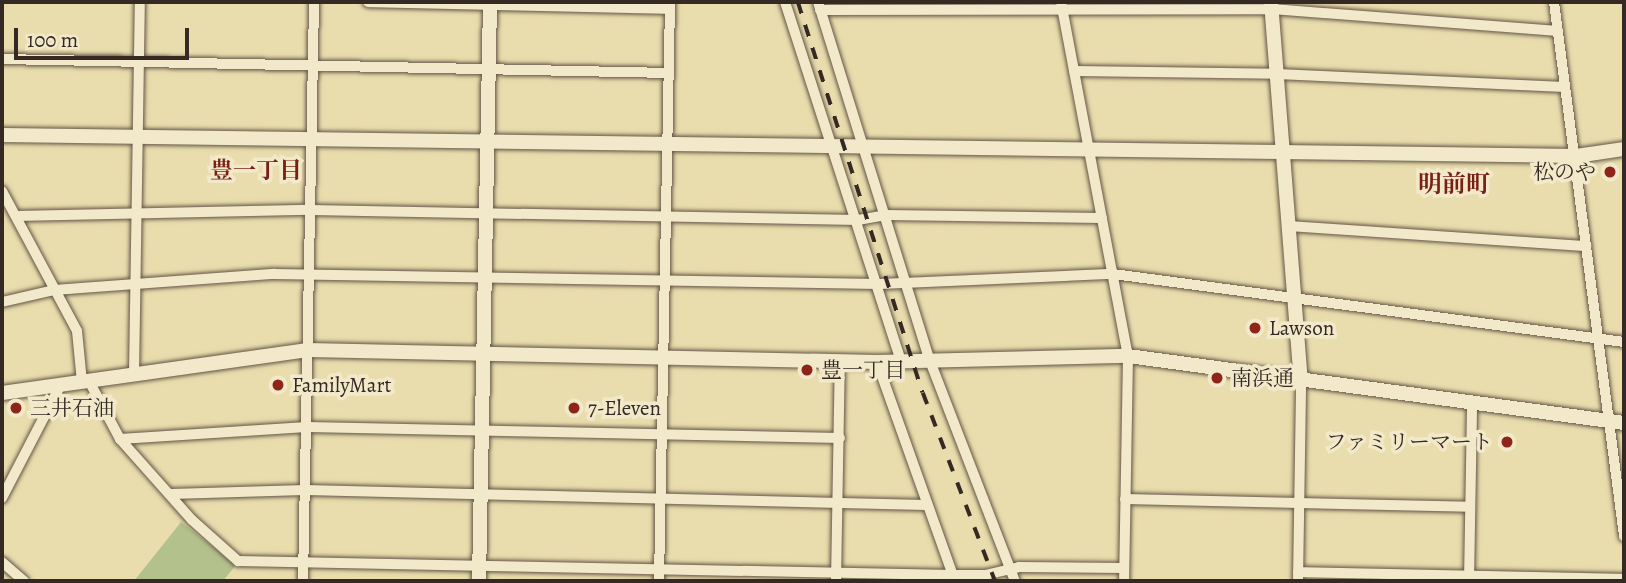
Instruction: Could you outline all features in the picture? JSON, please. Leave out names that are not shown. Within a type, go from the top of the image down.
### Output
[{"type":"street","points":[[134,374],[140,2]]},
{"type":"street","points":[[303,581],[314,2]]},
{"type":"street","points":[[368,2],[670,5],[659,575]]},
{"type":"street","points":[[785,2],[880,284],[901,362]]},
{"type":"street","points":[[1554,2],[1599,339],[1617,422],[1624,536]]},
{"type":"street","points":[[479,581],[490,3]]},
{"type":"street","points":[[1014,581],[930,361],[819,6],[1272,5],[1558,31]]},
{"type":"street","points":[[1272,5],[1301,380],[1298,576],[1624,579]]},
{"type":"street","points":[[1062,6],[1128,356],[1124,581]]},
{"type":"street","points":[[2,59],[669,73]]},
{"type":"street","points":[[1074,71],[1277,74],[1565,87]]},
{"type":"street","points":[[2,135],[138,135],[835,149],[1576,156],[1624,149]]},
{"type":"street","points":[[2,191],[77,331],[85,381],[120,439],[238,561],[480,565],[659,575],[954,578],[1009,569],[1124,568]]},
{"type":"street","points":[[16,216],[310,209],[858,220],[886,215],[1102,218]]},
{"type":"street","points":[[1290,226],[1586,246]]},
{"type":"street","points":[[2,302],[54,290],[309,275],[880,284],[1113,274],[1624,342]]},
{"type":"street","points":[[2,393],[308,350],[840,362],[1128,356],[1617,422]]},
{"type":"street","points":[[836,577],[840,362]]},
{"type":"street","points":[[877,362],[954,578]]},
{"type":"street","points":[[2,498],[61,384]]},
{"type":"street","points":[[1469,578],[1472,403]]},
{"type":"street","points":[[120,439],[307,427],[840,438]]},
{"type":"street","points":[[171,494],[305,491],[481,493],[926,505]]},
{"type":"street","points":[[1125,499],[1470,508]]},
{"type":"street","points":[[2,562],[24,581]]},
{"type":"green space","points":[[181,522],[236,565],[223,581],[134,581]]},
{"type":"railway","points":[[798,2],[923,393],[995,581]]},
{"type":"place","name":"松のや","points":[[1610,172]]},
{"type":"place","name":"Lawson","points":[[1255,328]]},
{"type":"place","name":"豊一丁目","points":[[807,370]]},
{"type":"place","name":"南浜通","points":[[1217,378]]},
{"type":"place","name":"FamilyMart","points":[[278,385]]},
{"type":"place","name":"三井石油","points":[[16,408]]},
{"type":"place","name":"7-Eleven","points":[[574,408]]},
{"type":"place","name":"ファミリーマート","points":[[1507,442]]},
{"type":"district","name":"豊一丁目","points":[[256,171]]},
{"type":"district","name":"明前町","points":[[1454,185]]}]
